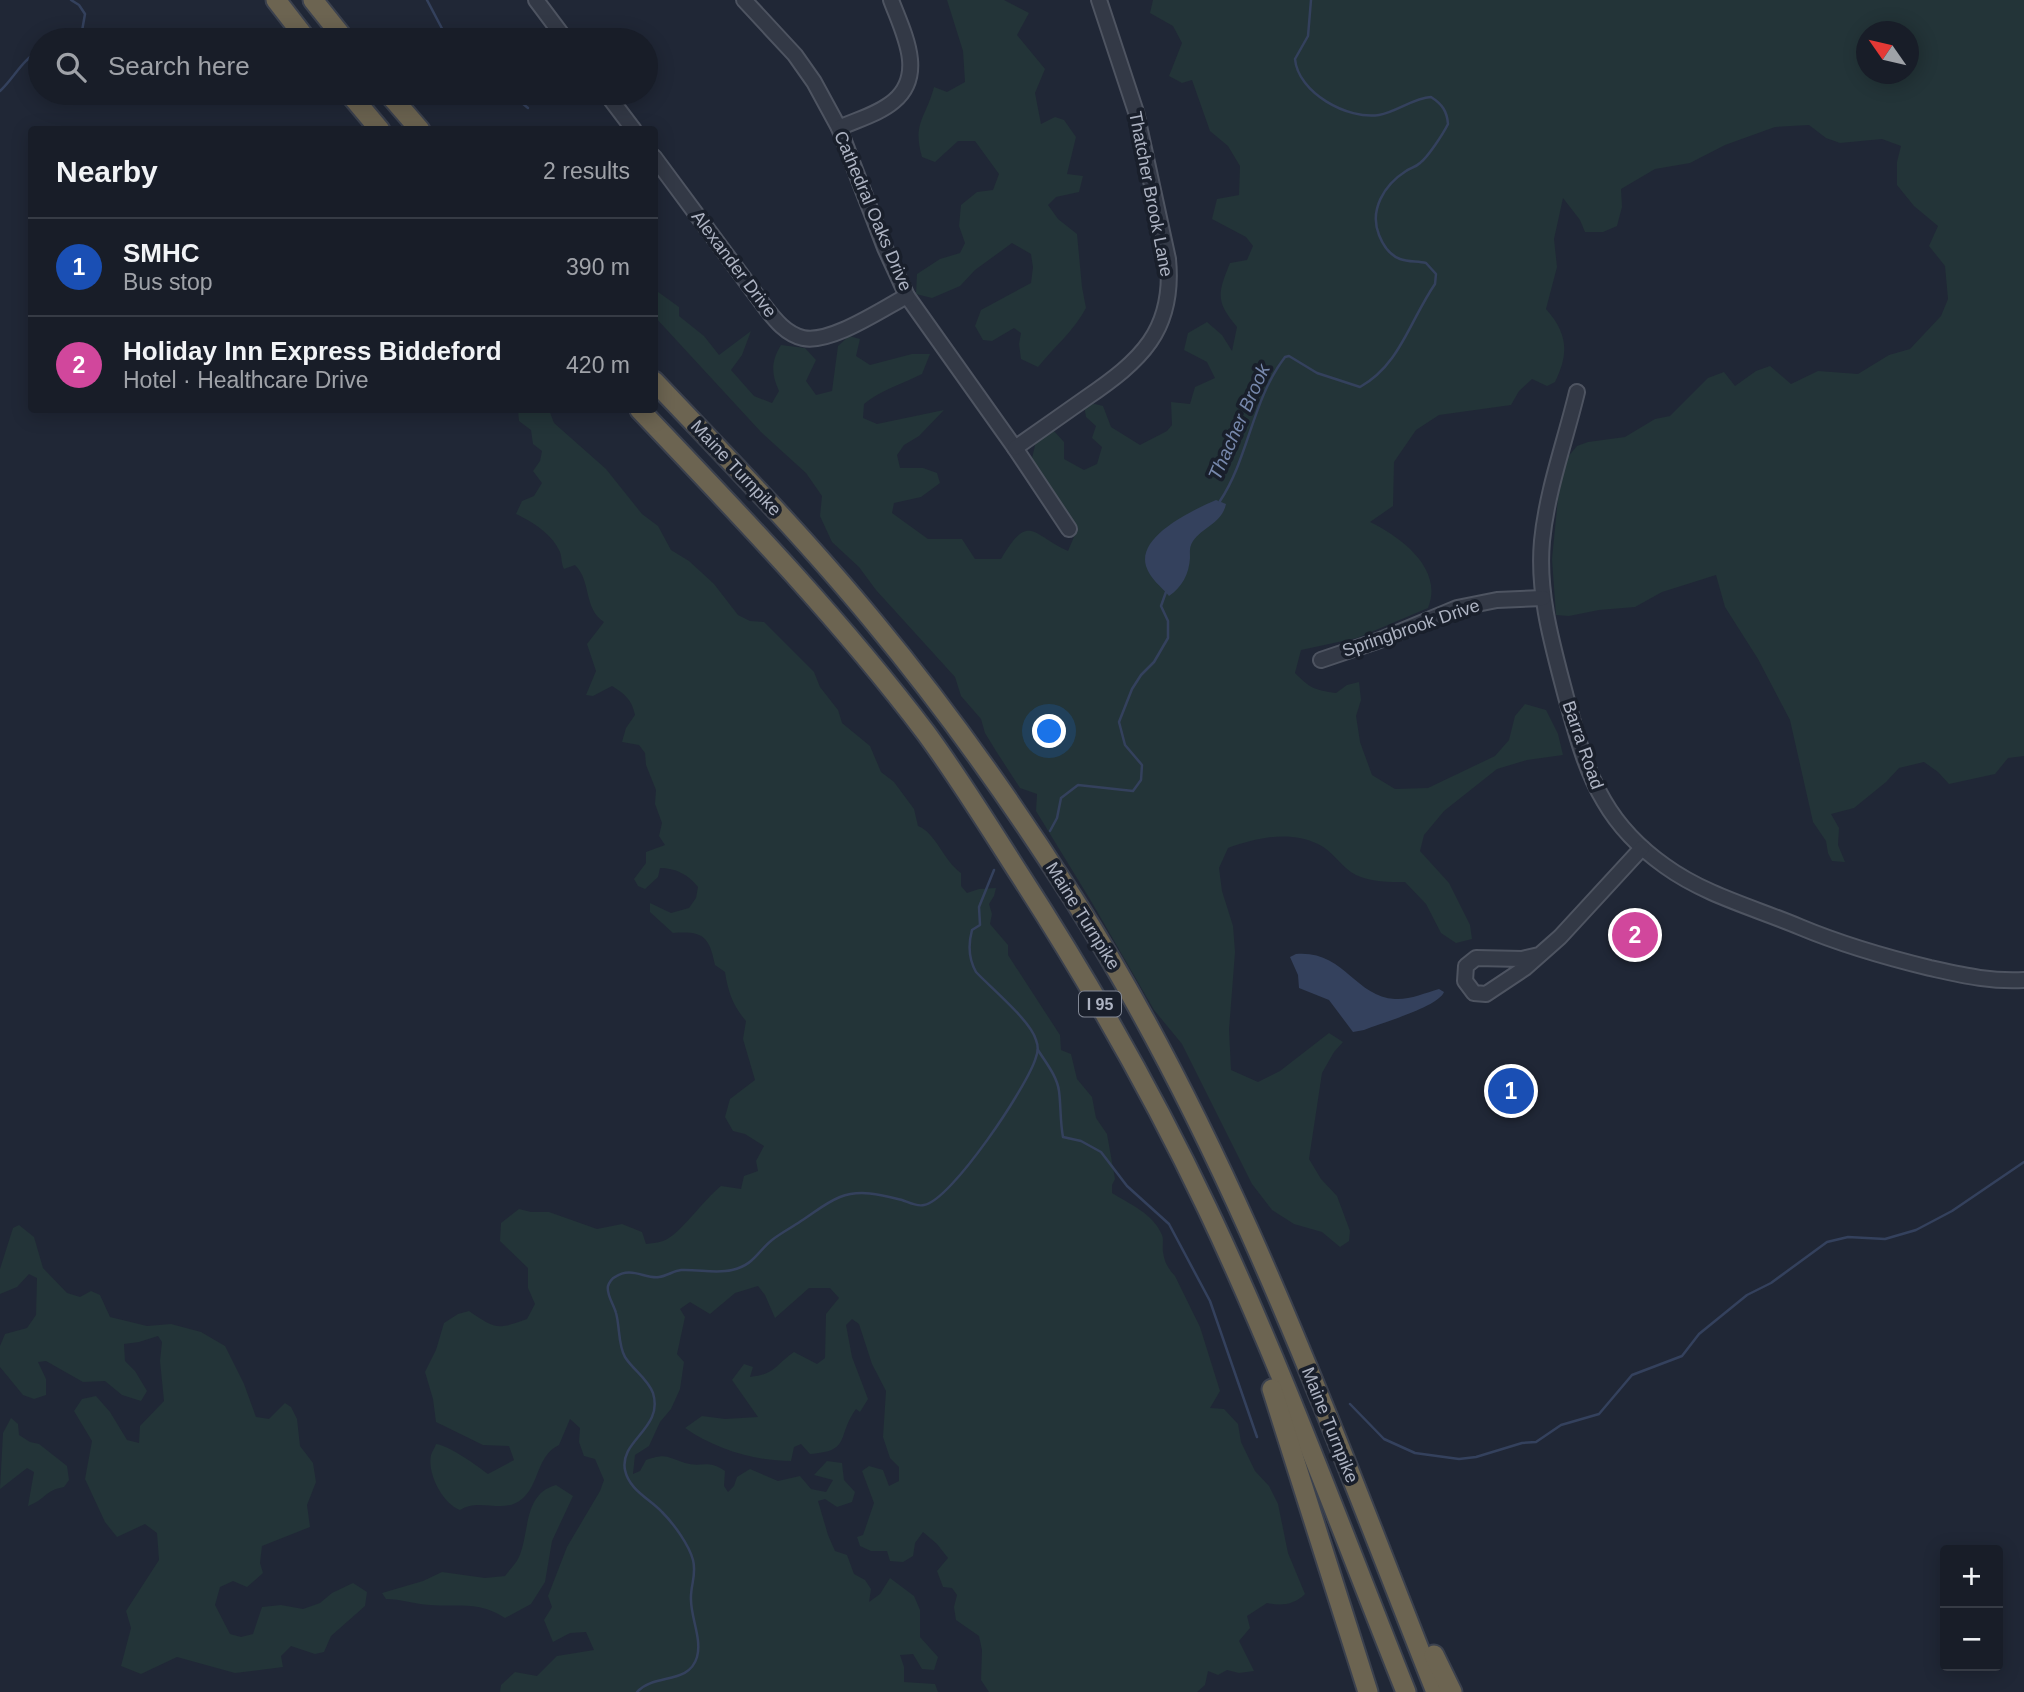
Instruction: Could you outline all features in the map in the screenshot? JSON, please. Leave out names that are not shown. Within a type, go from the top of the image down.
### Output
[{"type":"highway","points":[[276,0],[298,28]]},
{"type":"highway","points":[[313,0],[335,28]]},
{"type":"highway","points":[[359,105],[377,126]]},
{"type":"highway","points":[[398,105],[417,126]]},
{"type":"highway","name":"Maine Turnpike","points":[[658,385],[796,532],[873,621],[945,712],[1012,805],[1075,900],[1185,1094],[1255,1241],[1436,1692]]},
{"type":"highway","name":"Maine Turnpike","points":[[643,413],[779,556],[856,644],[927,736],[977,808],[1106,1014],[1209,1211],[1274,1362],[1406,1692]]},
{"type":"highway","points":[[1274,1362],[1272,1387],[1368,1692]]},
{"type":"highway","points":[[1411,1628],[1432,1650],[1452,1692]]},
{"type":"street","points":[[536,0],[557,28]]},
{"type":"street","name":"Cathedral Oaks Drive","points":[[744,0],[806,70],[839,128],[885,248],[907,296],[1069,529]]},
{"type":"street","points":[[839,128],[888,106],[908,83],[910,54],[891,0]]},
{"type":"street","name":"Thatcher Brook Lane","points":[[1015,448],[1130,366],[1153,339],[1167,304],[1168,259],[1136,112],[1099,0]]},
{"type":"street","points":[[615,105],[631,126]]},
{"type":"street","name":"Alexander Drive","points":[[658,162],[773,317],[795,335],[810,339],[830,335],[907,296]]},
{"type":"street","name":"Barra Road","points":[[1577,393],[1547,507],[1542,542],[1544,598],[1563,685],[1587,768],[1615,818],[1642,848],[1665,866],[1703,888],[1841,944],[1879,956],[1969,977],[1992,981],[2024,980]]},
{"type":"street","name":"Springbrook Drive","points":[[1321,660],[1380,640],[1457,608],[1497,600],[1544,598]]},
{"type":"street","points":[[1539,955],[1522,959],[1482,956],[1475,958],[1467,964],[1464,978],[1472,991],[1492,991],[1525,968],[1560,937],[1642,848]]},
{"type":"street","points":[[1482,956],[1493,960],[1499,967],[1501,979],[1492,991]]},
{"type":"shaded area","points":[[947,0],[1004,0],[1029,13],[1017,35],[1045,69],[1035,93],[1041,124],[1055,117],[1064,120],[1076,137],[1067,174],[1083,176],[1079,192],[1056,197],[1048,205],[1058,219],[1077,234],[1086,308],[1070,332],[1038,367],[1021,359],[1021,333],[1014,328],[992,341],[983,340],[975,326],[981,310],[1031,283],[1031,254],[1012,243],[975,270],[960,286],[932,298],[916,294],[917,274],[940,259],[960,253],[965,243],[959,226],[961,205],[977,192],[993,190],[999,174],[975,141],[958,141],[935,162],[922,157],[919,128],[934,87],[947,92],[965,82],[963,51]]},
{"type":"shaded area","points":[[1153,0],[2024,0],[2024,756],[2008,758],[1995,774],[1949,784],[1924,762],[1899,768],[1854,808],[1831,814],[1839,828],[1838,845],[1845,862],[1832,861],[1826,841],[1813,822],[1790,720],[1758,659],[1725,607],[1716,575],[1662,592],[1635,607],[1569,616],[1556,615],[1552,559],[1560,478],[1567,458],[1577,446],[1625,437],[1655,419],[1670,416],[1708,378],[1724,372],[1735,386],[1756,371],[1770,366],[1791,384],[1818,371],[1858,374],[1889,355],[1910,349],[1941,316],[1948,299],[1945,266],[1929,246],[1938,226],[1914,206],[1897,185],[1897,162],[1901,146],[1882,139],[1840,143],[1826,138],[1809,125],[1775,127],[1725,145],[1690,163],[1655,169],[1621,189],[1622,207],[1617,226],[1603,232],[1585,232],[1580,220],[1563,198],[1554,239],[1557,267],[1546,309],[1559,327],[1564,344],[1563,362],[1555,382],[1547,386],[1532,379],[1519,391],[1511,405],[1439,415],[1416,430],[1394,462],[1393,506],[1370,522],[1394,536],[1417,556],[1430,580],[1428,608],[1357,638],[1301,650],[1295,673],[1313,688],[1336,693],[1347,685],[1359,682],[1361,700],[1356,716],[1360,742],[1372,775],[1395,789],[1428,788],[1495,756],[1509,740],[1515,716],[1525,704],[1546,710],[1558,734],[1563,755],[1527,760],[1497,769],[1444,811],[1424,835],[1420,851],[1449,883],[1470,925],[1472,939],[1456,943],[1441,933],[1426,904],[1405,882],[1387,882],[1356,875],[1323,847],[1307,840],[1284,836],[1239,844],[1228,848],[1219,868],[1222,891],[1233,926],[1235,952],[1229,1030],[1231,1070],[1258,1082],[1280,1071],[1329,1033],[1343,1042],[1322,1073],[1309,1159],[1321,1179],[1337,1196],[1350,1231],[1349,1241],[1340,1247],[1322,1232],[1294,1224],[1272,1210],[1252,1184],[1182,1044],[1154,1010],[1036,811],[1037,794],[1020,788],[985,733],[981,719],[961,696],[955,677],[876,590],[859,567],[832,542],[820,516],[822,496],[806,473],[761,432],[658,320],[658,292],[679,307],[679,316],[704,336],[719,355],[751,331],[742,355],[731,370],[754,396],[772,403],[779,391],[773,368],[781,345],[805,348],[816,360],[806,381],[816,395],[832,391],[838,346],[849,336],[860,339],[856,356],[870,365],[912,354],[930,354],[922,374],[864,404],[863,418],[877,424],[944,410],[919,436],[904,445],[897,455],[900,468],[923,468],[937,473],[940,483],[921,497],[894,503],[892,513],[928,539],[962,539],[975,559],[1001,559],[1010,544],[1025,531],[1038,534],[1068,551],[1076,532],[1050,488],[1031,463],[1036,441],[1053,430],[1064,442],[1064,459],[1084,470],[1097,464],[1102,447],[1092,438],[1096,426],[1086,417],[1084,405],[1095,404],[1103,406],[1111,427],[1140,445],[1167,431],[1172,425],[1171,402],[1190,404],[1195,387],[1215,378],[1207,362],[1184,350],[1188,333],[1207,322],[1222,335],[1232,351],[1237,327],[1225,311],[1221,290],[1230,263],[1247,260],[1253,246],[1246,237],[1212,219],[1217,199],[1239,195],[1240,166],[1228,146],[1210,131],[1192,80],[1182,83],[1169,76],[1182,43],[1173,26],[1150,13]]},
{"type":"shaded area","points":[[518,413],[550,413],[554,423],[606,469],[642,514],[658,526],[671,550],[689,561],[714,584],[738,615],[750,621],[764,622],[814,672],[820,687],[838,710],[842,723],[870,746],[881,772],[894,782],[914,809],[918,826],[930,834],[961,873],[961,886],[967,893],[996,888],[989,904],[992,914],[990,924],[1008,945],[1008,955],[1060,1035],[1061,1050],[1071,1054],[1077,1079],[1092,1097],[1096,1118],[1107,1134],[1115,1179],[1112,1193],[1153,1221],[1163,1237],[1165,1262],[1175,1276],[1200,1327],[1220,1391],[1210,1408],[1224,1409],[1238,1424],[1241,1442],[1255,1471],[1269,1486],[1278,1504],[1288,1553],[1305,1594],[1287,1604],[1267,1603],[1247,1616],[1250,1628],[1239,1641],[1254,1671],[1239,1673],[1227,1670],[1218,1675],[1208,1671],[1205,1685],[1197,1692],[989,1692],[981,1680],[982,1650],[979,1636],[956,1620],[954,1607],[957,1595],[952,1588],[943,1587],[937,1571],[948,1558],[937,1544],[923,1532],[915,1543],[913,1556],[903,1562],[890,1561],[887,1551],[871,1551],[860,1546],[857,1537],[863,1535],[874,1503],[862,1471],[869,1466],[883,1470],[889,1486],[899,1481],[899,1467],[890,1458],[883,1437],[886,1391],[872,1364],[859,1324],[852,1319],[846,1325],[852,1357],[868,1399],[860,1412],[856,1409],[841,1441],[832,1450],[810,1454],[801,1444],[794,1447],[791,1461],[763,1459],[722,1448],[685,1428],[702,1416],[725,1419],[758,1417],[732,1380],[744,1364],[753,1367],[750,1377],[770,1371],[794,1352],[817,1364],[825,1358],[826,1314],[839,1298],[830,1288],[809,1288],[775,1318],[758,1286],[735,1293],[710,1314],[690,1302],[680,1309],[685,1317],[677,1354],[684,1362],[680,1389],[649,1446],[635,1455],[633,1474],[640,1471],[646,1460],[666,1457],[691,1464],[719,1467],[725,1471],[724,1486],[728,1492],[737,1477],[750,1469],[778,1481],[800,1476],[811,1489],[826,1492],[833,1480],[814,1475],[827,1461],[842,1463],[844,1480],[855,1492],[852,1502],[837,1507],[825,1499],[818,1501],[828,1535],[835,1551],[847,1555],[854,1574],[865,1580],[871,1589],[869,1602],[880,1594],[890,1578],[914,1596],[920,1610],[920,1637],[938,1657],[934,1670],[922,1669],[913,1654],[900,1655],[904,1667],[904,1682],[935,1684],[938,1692],[500,1692],[501,1685],[515,1672],[537,1676],[557,1656],[594,1650],[586,1632],[570,1633],[553,1642],[544,1620],[552,1607],[548,1596],[567,1547],[604,1480],[595,1459],[584,1456],[579,1442],[580,1428],[570,1419],[559,1445],[546,1456],[528,1493],[515,1504],[475,1505],[460,1510],[448,1502],[431,1471],[431,1455],[436,1444],[455,1452],[488,1474],[514,1460],[509,1446],[483,1445],[436,1422],[425,1372],[436,1350],[444,1323],[469,1311],[496,1326],[527,1319],[535,1304],[528,1288],[528,1268],[500,1241],[501,1223],[519,1209],[549,1212],[597,1229],[622,1224],[642,1232],[646,1244],[661,1242],[676,1232],[721,1186],[741,1189],[744,1176],[758,1171],[756,1161],[764,1146],[745,1134],[733,1131],[725,1117],[730,1099],[755,1080],[743,1039],[746,1021],[732,998],[725,972],[715,965],[710,947],[703,937],[691,933],[673,933],[650,912],[650,903],[671,913],[689,908],[696,898],[698,887],[686,875],[666,868],[660,868],[658,877],[645,889],[638,886],[634,879],[646,863],[646,852],[665,845],[659,836],[662,823],[655,804],[656,790],[646,765],[645,753],[639,745],[622,742],[626,728],[635,715],[630,701],[612,686],[593,696],[586,695],[596,671],[587,644],[604,622],[593,610],[584,579],[575,565],[564,569],[560,552],[547,534],[516,514],[522,501],[534,496],[542,483],[533,471],[540,461],[542,451],[533,444],[531,430],[519,421]]},
{"type":"shaded area","points":[[19,1225],[34,1237],[43,1268],[67,1293],[80,1297],[91,1291],[100,1295],[110,1317],[147,1326],[171,1324],[201,1332],[225,1346],[244,1384],[256,1417],[269,1419],[285,1403],[291,1407],[297,1419],[300,1446],[313,1463],[316,1482],[307,1505],[310,1527],[262,1546],[260,1563],[263,1573],[247,1587],[233,1581],[220,1587],[215,1605],[230,1634],[241,1637],[253,1634],[262,1607],[281,1605],[303,1609],[320,1603],[332,1593],[353,1583],[367,1592],[365,1606],[331,1636],[324,1652],[315,1654],[291,1646],[281,1656],[283,1667],[235,1673],[177,1657],[141,1674],[121,1666],[131,1628],[126,1611],[159,1560],[157,1533],[145,1524],[117,1537],[105,1522],[85,1479],[92,1441],[74,1411],[82,1399],[96,1396],[110,1412],[127,1440],[139,1443],[140,1426],[164,1401],[160,1361],[162,1342],[158,1336],[124,1344],[125,1361],[135,1371],[147,1391],[141,1401],[122,1395],[105,1381],[83,1382],[46,1361],[38,1362],[46,1379],[46,1395],[34,1399],[23,1395],[0,1367],[0,1346],[5,1334],[27,1328],[36,1315],[37,1278],[29,1274],[17,1287],[0,1294],[0,1269],[13,1228]]},
{"type":"shaded area","points":[[11,1418],[18,1424],[19,1435],[39,1444],[67,1466],[69,1480],[64,1487],[53,1490],[28,1506],[34,1472],[27,1468],[0,1489],[3,1433]]},
{"type":"shaded area","points":[[556,1485],[573,1496],[552,1541],[545,1582],[531,1604],[505,1618],[477,1607],[430,1605],[386,1599],[382,1593],[423,1581],[442,1572],[485,1578],[505,1576],[519,1557],[533,1505],[545,1490]]},
{"type":"water","points":[[1216,500],[1226,504],[1224,510],[1221,516],[1193,541],[1186,575],[1178,589],[1169,596],[1153,579],[1146,566],[1145,555],[1150,544],[1181,517]]},
{"type":"water","points":[[1296,954],[1326,959],[1369,991],[1381,996],[1400,999],[1439,989],[1444,992],[1440,998],[1421,1009],[1353,1032],[1329,1000],[1299,988],[1298,975],[1290,957]]},
{"type":"waterway","points":[[71,0],[79,5],[85,14],[83,28]]},
{"type":"waterway","points":[[427,0],[442,28]]},
{"type":"waterway","name":"Thacher Brook","points":[[1220,501],[1238,466],[1265,391],[1285,357],[1289,356],[1317,373],[1360,387],[1374,378],[1395,354],[1435,284],[1436,274],[1426,263],[1400,259],[1387,249],[1379,235],[1376,216],[1380,199],[1391,183],[1417,166],[1439,139],[1448,124],[1445,112],[1431,97],[1379,115],[1353,113],[1326,102],[1315,93],[1305,83],[1295,59],[1308,36],[1311,0]]},
{"type":"waterway","points":[[0,91],[28,59]]},
{"type":"waterway","points":[[524,105],[528,108]]},
{"type":"waterway","name":"Thacher Brook","points":[[1050,831],[1057,818],[1061,798],[1078,785],[1133,791],[1141,780],[1142,765],[1125,745],[1119,722],[1132,689],[1154,662],[1168,638],[1168,621],[1161,606],[1166,592]]},
{"type":"waterway","name":"Thacher Brook","points":[[637,1692],[652,1682],[687,1672],[693,1666],[698,1650],[691,1600],[694,1565],[688,1548],[676,1529],[662,1512],[635,1489],[627,1477],[625,1460],[628,1450],[647,1425],[655,1405],[653,1393],[644,1378],[628,1362],[623,1352],[608,1285],[614,1278],[627,1273],[659,1277],[681,1270],[720,1272],[739,1268],[755,1258],[775,1237],[840,1197],[855,1193],[871,1194],[924,1205],[936,1199],[952,1184],[1005,1115],[1037,1053],[1033,1032],[976,972],[970,957],[972,930],[980,925],[979,907],[994,870]]},
{"type":"waterway","points":[[1038,1050],[1058,1085],[1063,1137],[1081,1141],[1101,1152],[1127,1186],[1169,1224],[1210,1301],[1257,1437]]},
{"type":"waterway","points":[[1350,1404],[1384,1439],[1415,1453],[1459,1459],[1536,1442],[1561,1425],[1599,1414],[1632,1375],[1682,1356],[1699,1334],[1747,1295],[1771,1283],[1827,1242],[1848,1237],[1885,1239],[1916,1230],[1952,1211],[2024,1162]]},
{"type":"place","name":"Holiday Inn Express Biddeford","points":[[1635,935]]},
{"type":"place","name":"SMHC","points":[[1511,1091]]}]
